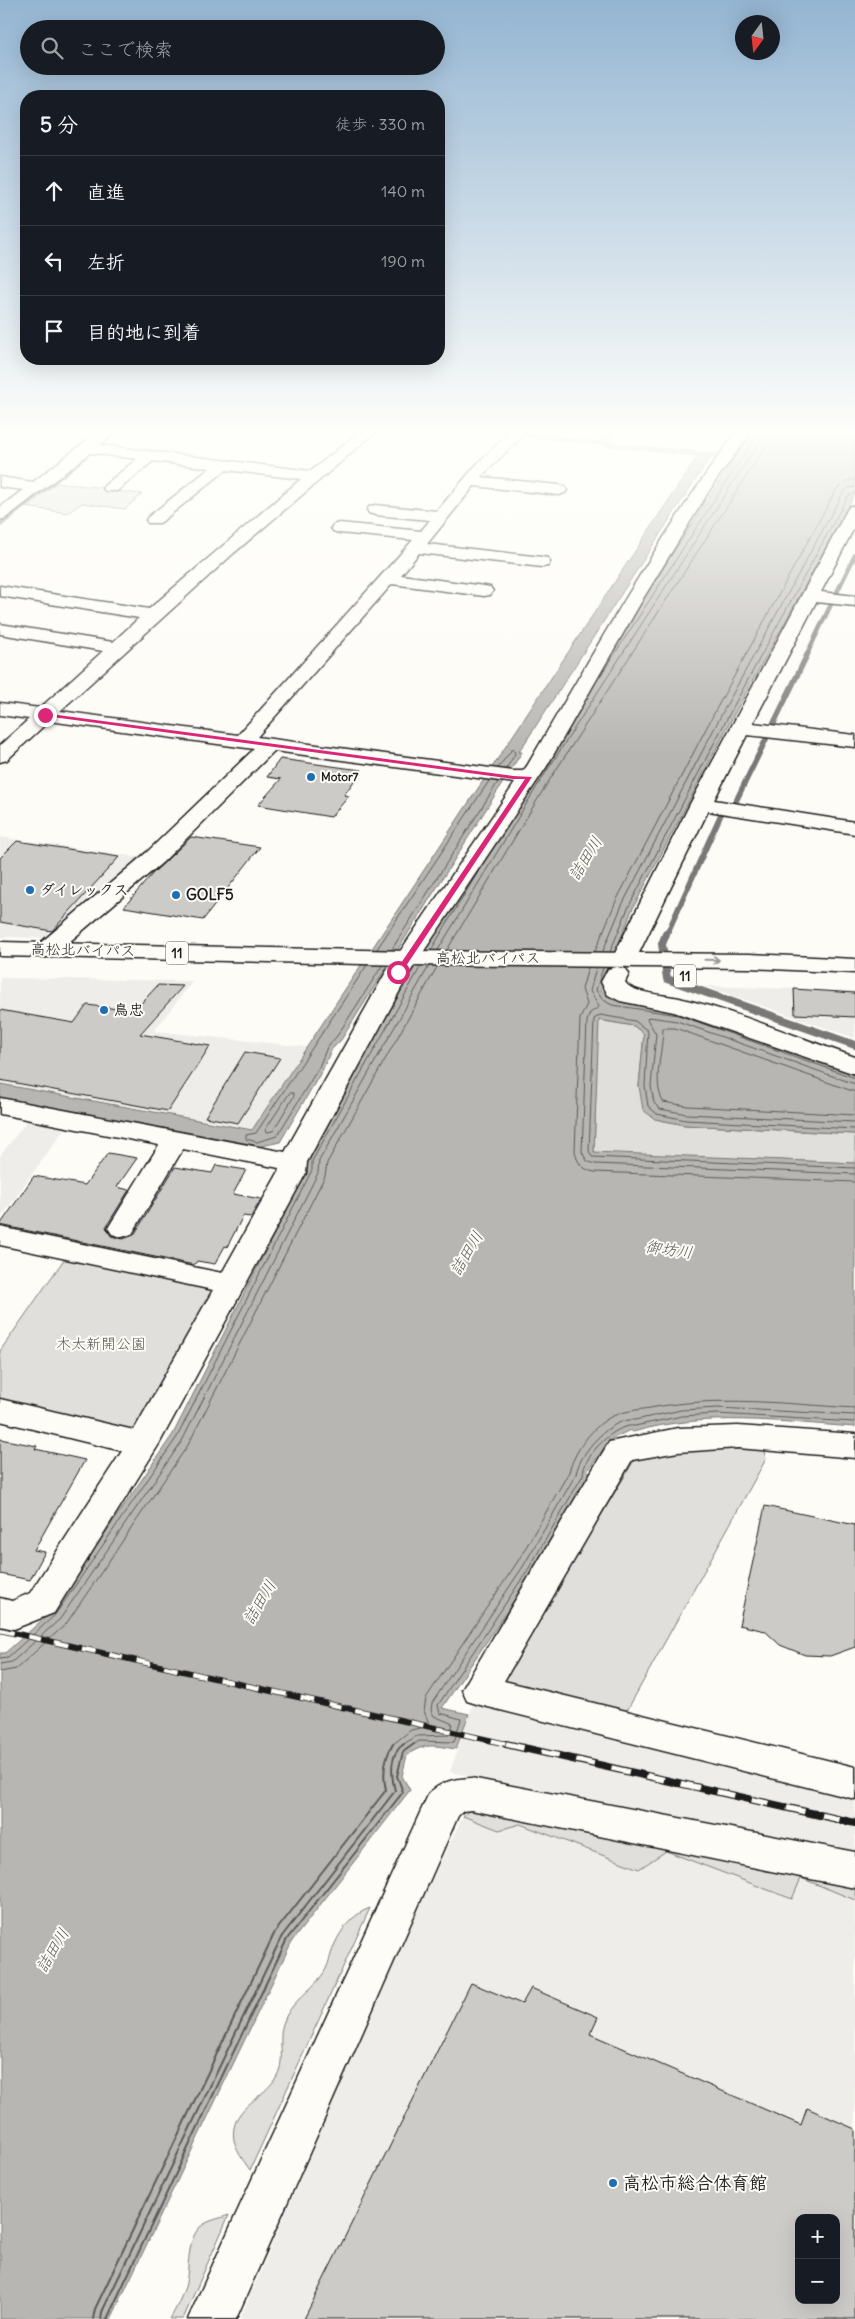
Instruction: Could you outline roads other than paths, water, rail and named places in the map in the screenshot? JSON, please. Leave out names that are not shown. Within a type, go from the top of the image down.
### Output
[{"type":"main road","points":[[0,756],[152,615],[240,539]]},
{"type":"main road","points":[[404,539],[542,562]]},
{"type":"main road","points":[[243,741],[422,539]]},
{"type":"main road","points":[[0,1612],[14,1615],[42,1603],[143,1444],[292,1173],[293,1162],[403,965],[671,539]]},
{"type":"main road","points":[[842,539],[817,597],[749,730],[619,966],[613,982],[617,990],[629,996],[679,1005],[855,1066]]},
{"type":"main road","points":[[387,578],[484,590]]},
{"type":"main road","points":[[0,591],[152,615]]},
{"type":"main road","points":[[817,597],[849,601]]},
{"type":"main road","points":[[0,629],[117,648]]},
{"type":"main road","points":[[0,709],[521,777]]},
{"type":"main road","points":[[749,730],[855,741]]},
{"type":"main road","points":[[46,950],[155,857],[269,745]]},
{"type":"main road","points":[[708,805],[855,828]]},
{"type":"main road","name":"高松北バイパス","points":[[0,949],[349,964]]},
{"type":"main road","name":"高松北バイパス","points":[[0,964],[349,964],[749,969],[855,966]]},
{"type":"main road","name":"高松北バイパス","points":[[749,969],[855,980]]},
{"type":"main road","points":[[0,1106],[293,1162]]},
{"type":"main road","points":[[122,1228],[176,1139]]},
{"type":"main road","points":[[1,1236],[231,1284]]},
{"type":"main road","points":[[0,1410],[143,1444]]},
{"type":"main road","points":[[855,1446],[738,1437],[678,1440],[622,1450],[480,1690],[855,1783]]},
{"type":"main road","points":[[212,2319],[401,1894],[443,1805],[454,1795],[471,1794],[855,1870]]},
{"type":"water","points":[[643,539],[657,539],[519,752],[522,752],[341,1040],[331,1050],[323,1069],[280,1142],[257,1147],[0,1099],[0,1084],[252,1130]]},
{"type":"water","points":[[682,539],[830,539],[736,711],[632,910],[601,990],[614,1000],[664,1008],[855,1074],[855,1134],[685,1125],[655,1119],[643,1110],[639,1086],[644,1034],[634,1026],[599,1020],[594,1152],[855,1163],[855,1427],[771,1421],[715,1420],[660,1426],[633,1432],[630,1430],[610,1440],[587,1471],[591,1472],[534,1571],[442,1708],[469,1714],[456,1749],[431,1746],[420,1748],[407,1755],[402,1776],[410,1790],[292,1941],[111,2319],[0,2319],[0,1653],[5,1653],[51,1612],[173,1434],[308,1167],[304,1164],[405,984],[529,777]]},
{"type":"waterway","points":[[807,654],[855,555]]},
{"type":"waterway","points":[[666,936],[722,812],[736,801],[808,653]]},
{"type":"waterway","points":[[666,934],[662,944],[667,979],[855,1045]]},
{"type":"railway","points":[[0,1630],[511,1745]]},
{"type":"railway","points":[[506,1744],[855,1823]]},
{"type":"place","name":"Motor7","points":[[311,777]]},
{"type":"place","name":"ダイレックス","points":[[30,890]]},
{"type":"place","name":"GOLF5","points":[[176,895]]},
{"type":"place","name":"鳥忠","points":[[104,1010]]},
{"type":"place","name":"高松市総合体育館","points":[[613,2183]]},
{"type":"water label","name":"詰田川","points":[[585,858]]},
{"type":"water label","name":"御坊川","points":[[669,1249]]},
{"type":"water label","name":"詰田川","points":[[466,1253]]},
{"type":"water label","name":"詰田川","points":[[259,1602]]},
{"type":"water label","name":"詰田川","points":[[52,1950]]},
{"type":"park label","name":"木太新開公園","points":[[101,1344]]}]
